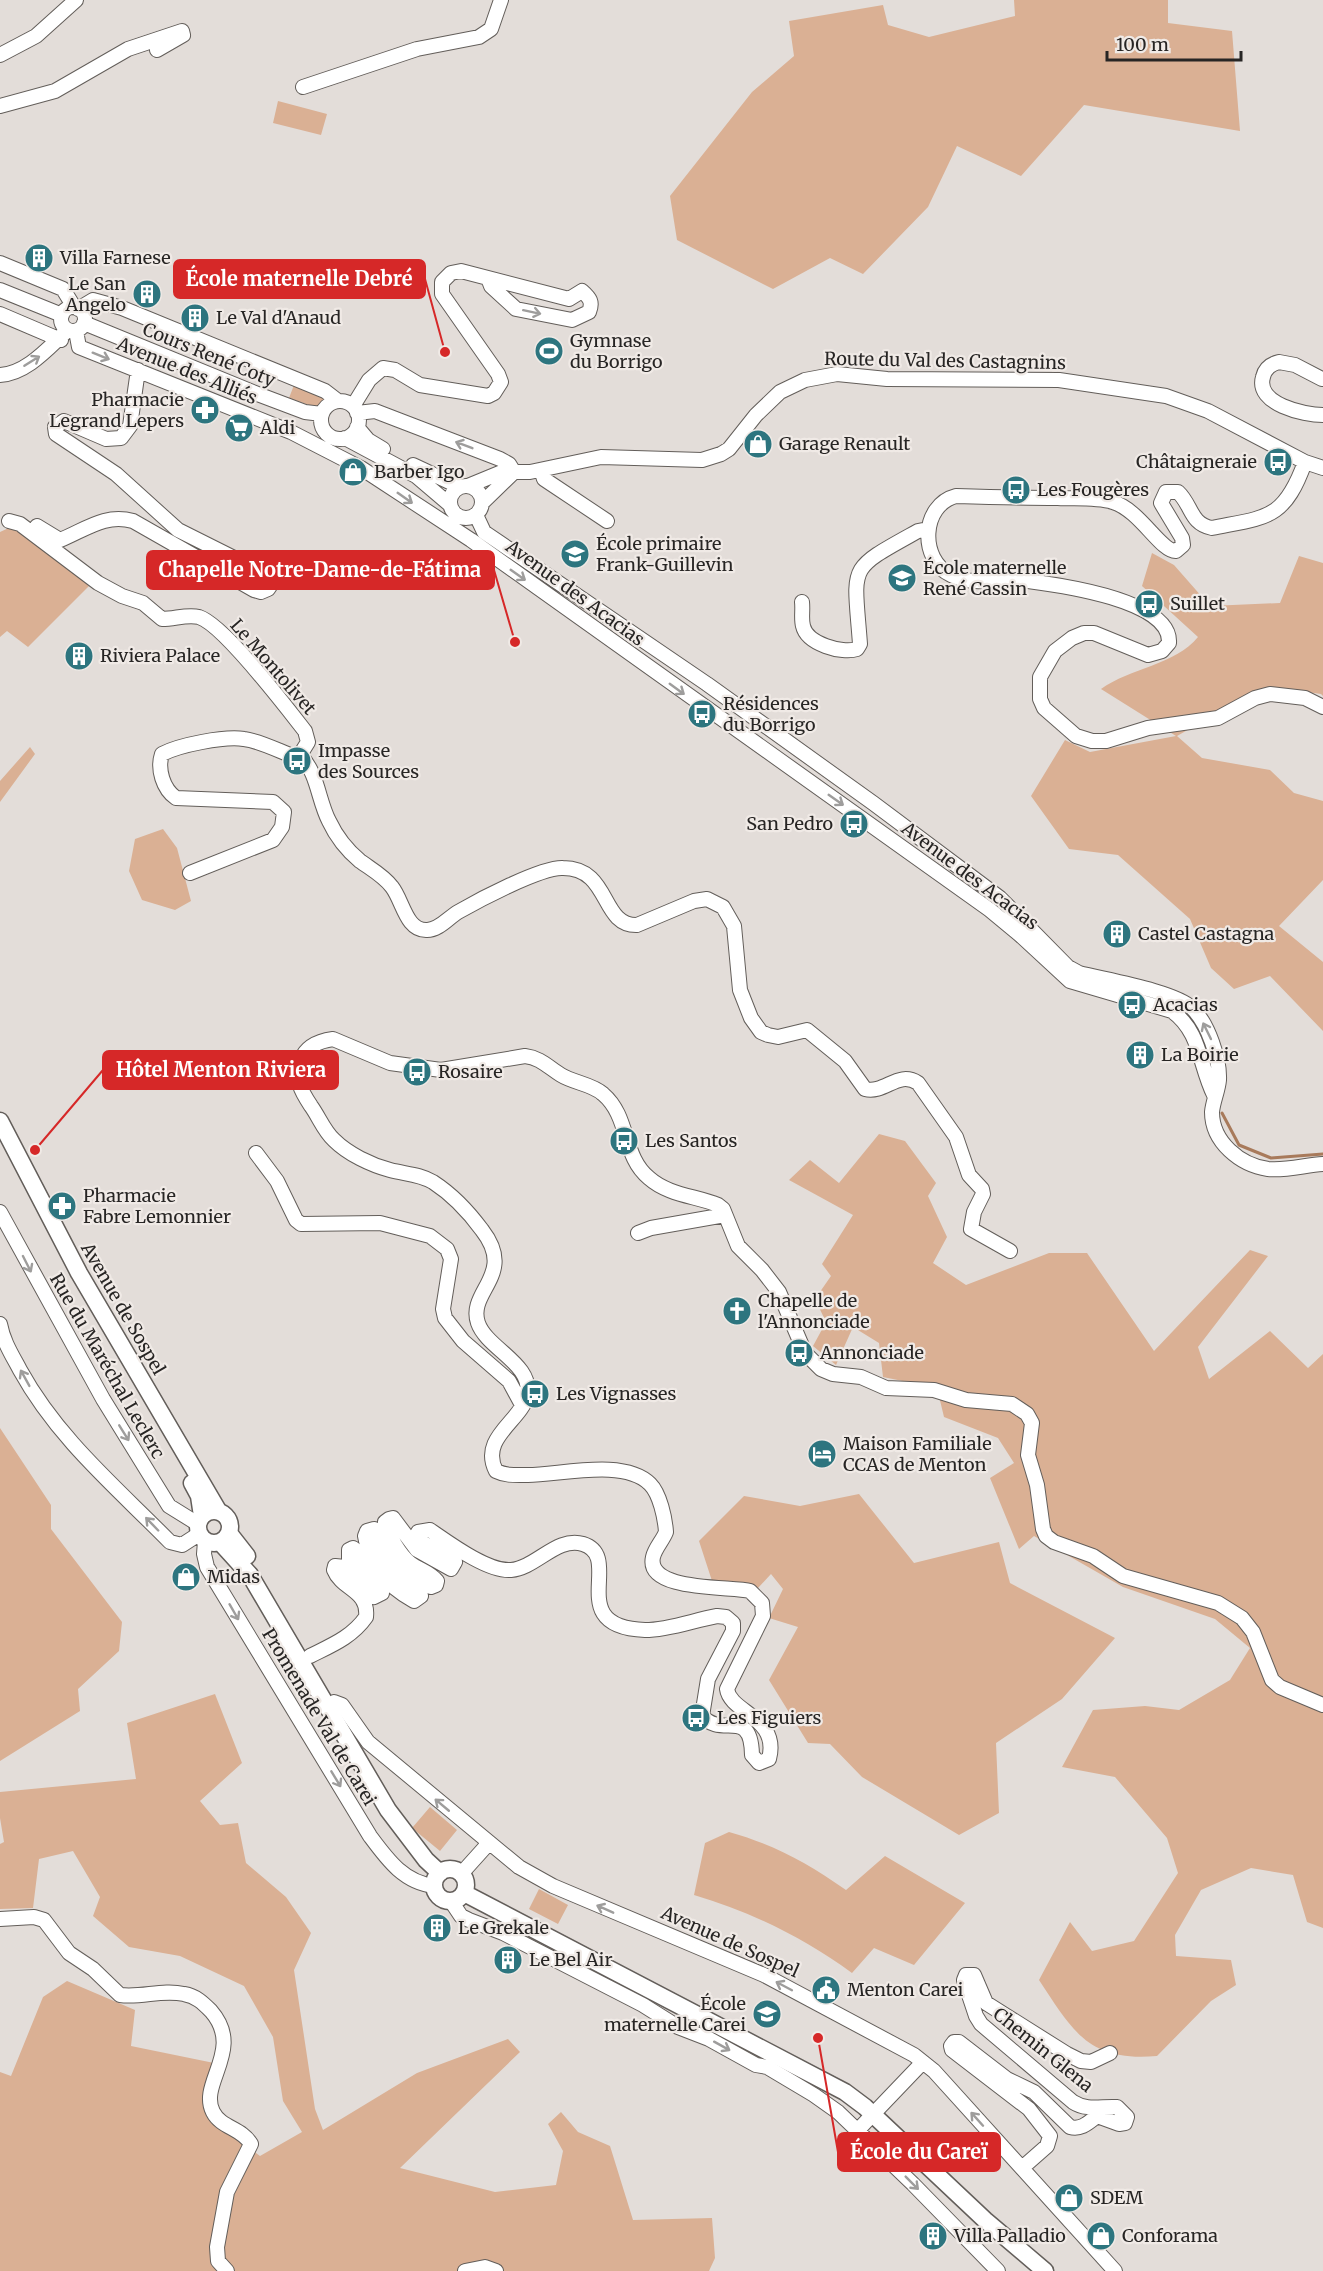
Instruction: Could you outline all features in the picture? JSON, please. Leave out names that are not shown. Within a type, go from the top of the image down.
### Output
[{"type":"main road","name":"Avenue de Sospel","points":[[0,1121],[79,1273],[219,1512],[227,1518],[209,1532]]},
{"type":"main road","name":"Avenue de Sospel","points":[[0,1141],[78,1292],[195,1489],[209,1532],[250,1575],[325,1705],[335,1709]]},
{"type":"main road","points":[[209,1532],[210,1512],[219,1512]]},
{"type":"main road","name":"Avenue de Sospel","points":[[209,1532],[255,1568],[310,1656],[388,1810],[426,1860],[437,1880]]},
{"type":"main road","points":[[458,1897],[466,1885],[461,1874],[453,1870],[437,1880],[438,1895],[458,1897],[845,2092],[873,2114],[985,2220],[1045,2271]]},
{"type":"street","points":[[0,55],[14,50],[36,36],[76,0]]},
{"type":"street","points":[[303,87],[417,49],[479,38],[491,28],[501,0]]},
{"type":"street","points":[[0,106],[55,92],[128,49],[182,30],[183,35],[158,50]]},
{"type":"street","points":[[0,263],[63,289],[71,310]]},
{"type":"street","points":[[465,511],[480,494],[464,486],[441,480],[376,445],[357,427],[355,409],[369,380],[382,368],[395,370],[420,385],[488,396],[494,393],[501,382],[498,374],[447,303],[441,286],[445,276],[461,271],[488,278],[569,299],[582,291],[590,297],[592,305],[589,312],[581,318],[572,320],[516,309],[491,286],[488,278]]},
{"type":"street","points":[[0,290],[83,313],[72,331],[13,373],[0,375]]},
{"type":"street","points":[[72,331],[63,326],[71,310],[93,300],[122,308],[325,391],[338,401],[355,409],[375,411],[509,464],[514,472],[465,511],[434,518]]},
{"type":"street","name":"Avenue des Alliés","points":[[0,314],[72,331],[79,347],[323,440],[434,518]]},
{"type":"street","name":"Cours René Coty","points":[[72,331],[305,412],[322,414]]},
{"type":"street","points":[[1322,379],[1294,365],[1279,362],[1267,369],[1262,388],[1270,398],[1298,413],[1323,415]]},
{"type":"street","points":[[5,523],[13,515],[20,515],[60,540],[103,520],[120,517],[133,521],[254,590],[261,592],[268,589],[272,583],[268,575],[178,530],[116,474],[56,434],[55,427],[64,421],[106,439],[121,438],[130,426],[138,370]]},
{"type":"street","name":"Route du Val des Castagnins","points":[[464,486],[502,472],[535,471],[616,456],[702,460],[713,457],[729,449],[756,415],[780,392],[805,380],[837,374],[886,379],[1059,380],[1166,396],[1208,411],[1305,462],[1323,468]]},
{"type":"street","points":[[338,401],[331,403],[322,414],[323,440],[345,438],[416,476],[465,511]]},
{"type":"street","points":[[345,438],[357,427]]},
{"type":"street","points":[[1305,462],[1286,502],[1265,517],[1212,528],[1203,526],[1192,515],[1183,496],[1172,490],[1166,492],[1161,502],[1182,538],[1183,545],[1176,551],[1170,552],[1164,547],[1133,512],[1113,502],[1100,499],[956,496],[947,498],[938,505],[930,519],[928,529],[933,558],[949,574],[981,582],[1025,581],[1126,602],[1144,610],[1164,626],[1169,634],[1169,643],[1156,654],[1148,655],[1094,633],[1084,633],[1072,638],[1055,651],[1040,677],[1040,699],[1051,717],[1082,739],[1106,741],[1148,728],[1218,718],[1256,698],[1270,694],[1305,698],[1323,707]]},
{"type":"street","points":[[535,471],[607,521]]},
{"type":"street","points":[[464,486],[453,492],[465,511],[471,540]]},
{"type":"street","name":"Avenue des Acacias","points":[[465,511],[484,532],[707,684],[865,797],[1000,898],[1068,968],[1079,973],[1177,999],[1194,1010],[1212,1042],[1219,1081],[1214,1095]]},
{"type":"street","name":"Avenue des Acacias","points":[[434,518],[471,540],[990,910],[1019,934],[1060,975],[1070,981],[1172,1011],[1185,1020],[1194,1035],[1214,1095]]},
{"type":"street","name":"Le Montolivet","points":[[5,523],[26,529],[110,590],[143,603],[162,619],[189,615],[209,622],[256,669],[305,731],[308,742],[300,755]]},
{"type":"street","points":[[802,602],[802,627],[808,635],[839,650],[857,649],[860,644],[855,584],[862,564],[918,531],[928,529]]},
{"type":"street","points":[[190,873],[273,840],[282,827],[284,812],[273,802],[176,798],[165,787],[159,762],[162,754],[173,748],[231,738],[245,739],[292,756],[300,755],[312,771],[319,797],[336,832],[349,850],[392,887],[413,926],[419,930],[430,930],[440,926],[460,912],[524,880],[562,868],[594,880],[614,915],[627,925],[637,925],[694,901],[707,899],[723,907],[734,926],[740,990],[751,1018],[761,1032],[778,1037],[807,1030],[845,1061],[865,1089],[880,1089],[902,1078],[910,1078],[918,1083],[956,1137],[969,1175],[982,1189],[983,1194],[970,1223],[971,1229],[1010,1251]]},
{"type":"street","points":[[310,1656],[346,1638],[357,1630],[366,1617],[364,1600],[355,1589],[336,1576],[335,1566],[345,1568],[374,1597],[382,1593],[382,1587],[349,1560],[349,1550],[354,1548],[358,1551],[405,1596],[414,1601],[421,1596],[419,1592],[403,1585],[388,1571],[366,1541],[367,1531],[374,1529],[379,1534],[398,1566],[431,1587],[436,1585],[437,1581],[433,1576],[409,1562],[402,1553],[387,1528],[385,1522],[389,1519],[393,1518],[398,1522],[417,1550],[450,1569],[454,1562],[451,1557],[421,1542],[418,1532],[424,1529],[430,1530],[488,1564],[510,1570],[519,1569],[561,1546],[584,1544],[590,1549],[600,1567],[601,1609],[607,1620],[616,1626],[661,1629],[717,1616],[726,1617],[733,1623],[733,1631],[708,1679],[702,1716],[713,1724],[741,1726],[746,1730],[751,1737],[754,1759],[759,1763],[769,1759],[771,1752],[763,1726],[757,1718],[728,1697],[727,1689],[763,1616],[762,1603],[750,1591],[689,1586],[659,1574],[653,1567],[652,1558],[666,1532],[655,1492],[650,1484],[641,1478],[609,1469],[554,1474],[504,1474],[496,1471],[491,1457],[498,1437],[522,1405],[528,1387],[524,1377],[486,1336],[477,1320],[477,1310],[496,1263],[494,1249],[485,1233],[461,1204],[432,1182],[419,1175],[388,1170],[367,1161],[333,1140],[300,1090],[298,1070],[302,1057],[315,1044],[333,1039],[390,1063],[430,1069],[466,1067],[525,1056],[544,1061],[561,1075],[597,1090],[612,1104],[625,1128],[631,1153],[648,1178],[668,1189],[718,1204],[738,1246],[762,1270],[779,1292],[801,1344],[812,1361],[832,1374],[861,1377],[886,1388],[934,1390],[966,1400],[1012,1404],[1021,1409],[1032,1423],[1028,1455],[1038,1485],[1043,1529],[1046,1536],[1054,1542],[1093,1556],[1123,1576],[1218,1603],[1230,1609],[1253,1632],[1272,1680],[1280,1688],[1323,1705]]},
{"type":"street","points":[[1214,1095],[1213,1122],[1222,1142],[1235,1156],[1248,1164],[1270,1169],[1323,1164]]},
{"type":"street","points":[[256,1154],[277,1181],[296,1221],[301,1224],[380,1223],[430,1236],[440,1242],[451,1259],[443,1309],[445,1318],[463,1341],[509,1381],[522,1405]]},
{"type":"street","name":"Rue du Maréchal Leclerc","points":[[0,1212],[98,1391],[169,1506],[209,1532]]},
{"type":"street","points":[[638,1233],[651,1228],[725,1215]]},
{"type":"street","points":[[0,1324],[2,1337],[30,1388],[76,1450],[170,1542],[182,1545],[209,1532]]},
{"type":"street","name":"Promenade Val de Carei","points":[[209,1532],[204,1554],[207,1567],[370,1836],[387,1860],[406,1876],[417,1883],[437,1880]]},
{"type":"street","name":"Avenue de Sospel","points":[[335,1709],[342,1705],[368,1742],[488,1844],[519,1867],[553,1886],[764,1975],[923,2062],[1115,2271]]},
{"type":"street","points":[[461,1874],[488,1844]]},
{"type":"street","points":[[458,1897],[461,1916],[503,1933],[607,1986],[678,2027],[709,2039],[756,2065],[766,2067],[814,2095],[838,2112],[998,2271]]},
{"type":"street","points":[[0,1919],[34,1917],[44,1920],[69,1953],[93,1969],[120,1995],[170,1991],[188,1994],[202,2001],[217,2018],[224,2038],[223,2056],[211,2092],[212,2111],[220,2121],[245,2134],[251,2144],[227,2192],[217,2247],[218,2261],[227,2271]]},
{"type":"street","name":"Chemin Glena","points":[[1022,2168],[1047,2146],[1050,2136],[1029,2109],[952,2050],[951,2046],[954,2042],[958,2042],[1007,2079],[1034,2092],[1070,2127],[1084,2126],[1097,2116],[1119,2124],[1125,2123],[1127,2117],[1118,2107],[1081,2107],[989,2032],[976,2016],[964,1980],[966,1975],[974,1975],[986,2002],[1067,2054],[1081,2061],[1091,2062],[1110,2053]]},
{"type":"street","points":[[857,2131],[923,2062]]},
{"type":"street","points":[[465,2271],[485,2267],[496,2271]]},
{"type":"shaded area","points":[[1014,0],[1168,0],[1168,23],[1232,31],[1240,131],[1084,105],[1021,176],[957,146],[928,207],[863,274],[830,258],[773,289],[677,240],[670,196],[752,92],[794,56],[789,21],[883,5],[888,25],[929,37],[1015,16]]},
{"type":"shaded area","points":[[278,101],[327,114],[321,135],[273,123]]},
{"type":"shaded area","points":[[294,385],[326,400],[318,408],[289,398]]},
{"type":"shaded area","points":[[13,526],[91,584],[28,647],[7,631],[0,637],[0,532]]},
{"type":"shaded area","points":[[1152,553],[1174,565],[1210,606],[1280,603],[1299,556],[1323,563],[1323,696],[1272,687],[1237,702],[1177,736],[1202,758],[1270,770],[1294,793],[1323,801],[1323,880],[1279,926],[1323,962],[1323,1031],[1270,976],[1234,989],[1211,968],[1190,919],[1118,855],[1069,849],[1031,796],[1065,740],[1090,752],[1176,736],[1101,689],[1177,654],[1198,637],[1142,586]]},
{"type":"shaded area","points":[[30,747],[35,754],[0,802],[0,781]]},
{"type":"shaded area","points":[[163,829],[177,848],[191,901],[175,910],[142,900],[129,871],[135,839]]},
{"type":"shaded area","points":[[879,1134],[905,1141],[936,1183],[928,1196],[947,1237],[933,1263],[966,1285],[1049,1253],[1087,1253],[1154,1351],[1250,1250],[1268,1256],[1198,1347],[1209,1379],[1270,1331],[1308,1368],[1323,1354],[1323,1928],[1307,1922],[1293,1875],[1251,1868],[1201,1890],[1175,1935],[1176,1956],[1231,1960],[1236,1985],[1211,2001],[1157,2056],[1134,2057],[1114,2054],[1098,2048],[1073,2028],[1039,1980],[1070,1922],[1092,1951],[1134,1941],[1178,1873],[1167,1838],[1115,1777],[1062,1767],[1093,1710],[1145,1706],[1179,1710],[1230,1680],[1250,1648],[1215,1619],[1123,1587],[1034,1536],[1019,1549],[990,1478],[1014,1463],[998,1438],[944,1417],[937,1388],[883,1377],[879,1343],[853,1327],[836,1365],[813,1346],[826,1322],[815,1299],[831,1276],[822,1264],[853,1215],[789,1180],[810,1160],[839,1183]]},
{"type":"shaded area","points":[[0,1428],[51,1505],[51,1529],[122,1622],[119,1651],[78,1689],[80,1711],[0,1761]]},
{"type":"shaded area","points":[[859,1494],[914,1563],[999,1542],[1010,1583],[1115,1638],[1062,1699],[996,1743],[999,1813],[959,1835],[862,1777],[830,1744],[808,1743],[769,1680],[798,1627],[769,1618],[783,1589],[771,1574],[758,1588],[713,1584],[699,1541],[744,1496],[800,1506]]},
{"type":"shaded area","points":[[215,1694],[242,1763],[200,1801],[220,1825],[238,1823],[246,1863],[286,1897],[311,1933],[294,1970],[315,2109],[323,2130],[417,2073],[508,2039],[520,2052],[400,2168],[495,2192],[556,2185],[563,2151],[548,2124],[561,2112],[578,2132],[610,2146],[633,2220],[712,2218],[715,2258],[709,2271],[0,2271],[0,2072],[11,2076],[43,1997],[67,1981],[135,2010],[131,2046],[214,2063],[210,2118],[260,2156],[302,2132],[283,2101],[273,2037],[244,1986],[180,1956],[129,1947],[93,1916],[100,1897],[73,1851],[39,1859],[33,1908],[0,1909],[0,1844],[4,1842],[0,1818],[0,1792],[136,1779],[127,1723]]},
{"type":"shaded area","points":[[430,1807],[457,1830],[440,1851],[412,1828]]},
{"type":"shaded area","points":[[729,1832],[790,1856],[846,1890],[885,1856],[965,1903],[914,1965],[874,1948],[852,1973],[815,1948],[777,1927],[736,1909],[694,1895],[705,1843]]},
{"type":"shaded area","points":[[539,1889],[568,1905],[558,1924],[529,1909]]},
{"type":"waterway","points":[[1222,1113],[1239,1145],[1271,1158],[1323,1154]]},
{"type":"place","name":"Villa Farnese","points":[[39,258]]},
{"type":"place","name":"Le San Angelo","points":[[147,294]]},
{"type":"place","name":"Le Val d'Anaud","points":[[195,318]]},
{"type":"place","name":"Gymnase du Borrigo","points":[[549,351]]},
{"type":"place","name":"École maternelle Debré","points":[[445,352]]},
{"type":"place","name":"Pharmacie Legrand Lepers","points":[[205,410]]},
{"type":"place","name":"Aldi","points":[[239,428]]},
{"type":"place","name":"Garage Renault","points":[[758,444]]},
{"type":"place","name":"Châtaigneraie","points":[[1278,462]]},
{"type":"place","name":"Barber Igo","points":[[353,472]]},
{"type":"place","name":"Les Fougères","points":[[1016,490]]},
{"type":"place","name":"École primaire Frank-Guillevin","points":[[575,554]]},
{"type":"place","name":"École maternelle René Cassin","points":[[902,578]]},
{"type":"place","name":"Suillet","points":[[1149,604]]},
{"type":"place","name":"Chapelle Notre-Dame-de-Fátima","points":[[515,642]]},
{"type":"place","name":"Riviera Palace","points":[[79,656]]},
{"type":"place","name":"Résidences du Borrigo","points":[[702,714]]},
{"type":"place","name":"Impasse des Sources","points":[[297,761]]},
{"type":"place","name":"San Pedro","points":[[854,824]]},
{"type":"place","name":"Castel Castagna","points":[[1117,934]]},
{"type":"place","name":"Acacias","points":[[1132,1005]]},
{"type":"place","name":"La Boirie","points":[[1140,1055]]},
{"type":"place","name":"Rosaire","points":[[417,1072]]},
{"type":"place","name":"Les Santos","points":[[624,1141]]},
{"type":"place","name":"Hôtel Menton Riviera","points":[[35,1150]]},
{"type":"place","name":"Pharmacie Fabre Lemonnier","points":[[62,1206]]},
{"type":"place","name":"Chapelle de l'Annonciade","points":[[737,1311]]},
{"type":"place","name":"Annonciade","points":[[799,1353]]},
{"type":"place","name":"Les Vignasses","points":[[535,1394]]},
{"type":"place","name":"Maison Familiale CCAS de Menton","points":[[822,1454]]},
{"type":"place","name":"Midas","points":[[186,1577]]},
{"type":"place","name":"Les Figuiers","points":[[696,1718]]},
{"type":"place","name":"Le Grekale","points":[[437,1928]]},
{"type":"place","name":"Le Bel Air","points":[[508,1960]]},
{"type":"place","name":"Menton Carei","points":[[826,1990]]},
{"type":"place","name":"École maternelle Carei","points":[[767,2014]]},
{"type":"place","name":"École du Careï","points":[[818,2038]]},
{"type":"place","name":"SDEM","points":[[1069,2198]]},
{"type":"place","name":"Villa Palladio","points":[[933,2236]]},
{"type":"place","name":"Conforama","points":[[1101,2236]]}]
